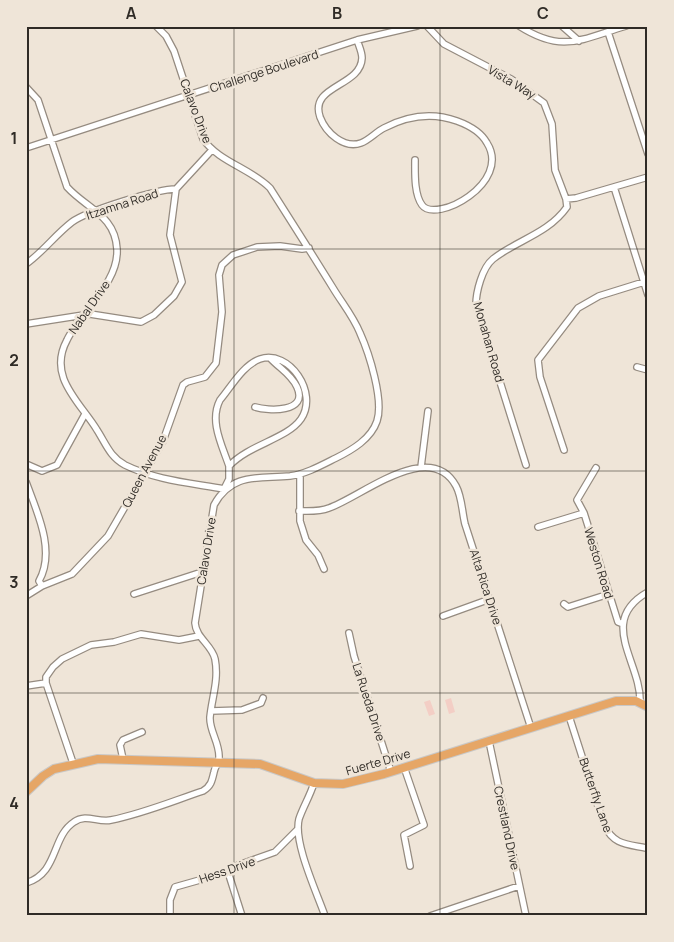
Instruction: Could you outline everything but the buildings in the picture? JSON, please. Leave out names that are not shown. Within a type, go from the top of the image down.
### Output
[{"type":"main road","name":"Fuerte Drive","points":[[26,792],[46,773],[73,764],[98,759],[264,765],[314,783],[343,784],[391,772],[624,700],[640,703]]},
{"type":"main road","points":[[640,703],[648,708]]},
{"type":"street","name":"Calavo Drive","points":[[26,884],[37,880],[45,872],[69,826],[73,822],[86,818],[112,820],[203,791],[212,781],[217,764],[220,761],[219,749],[211,726],[211,712],[216,686],[215,662],[212,651],[199,636],[195,623],[212,513],[224,489],[246,480],[300,474],[339,457],[363,442],[377,421],[379,403],[360,332],[270,188],[259,178],[211,151],[204,139],[188,96],[172,46],[156,26]]},
{"type":"street","name":"Challenge Boulevard","points":[[26,148],[357,40],[417,26]]},
{"type":"street","name":"Vista Way","points":[[427,26],[444,44],[511,79],[544,102],[552,124],[555,170],[566,199]]},
{"type":"street","points":[[518,26],[555,43],[568,44],[626,26]]},
{"type":"street","points":[[562,26],[579,41]]},
{"type":"street","points":[[612,29],[648,154]]},
{"type":"street","points":[[357,40],[362,55],[357,72],[350,79],[323,96],[320,103],[321,120],[335,138],[347,143],[359,143],[384,128],[404,120],[426,116],[440,117],[461,123],[479,134],[489,145],[492,156],[487,176],[475,192],[459,203],[435,209],[428,209],[421,203],[415,177],[416,160]]},
{"type":"street","name":"Nabal Drive","points":[[26,87],[38,100],[67,187],[77,198],[105,218],[114,234],[117,248],[116,262],[108,283],[80,316],[64,346],[61,362],[63,377],[70,393],[98,431],[109,452],[121,463],[145,473],[224,489]]},
{"type":"street","points":[[26,324],[90,314],[100,314],[141,322],[154,315],[177,291],[182,275],[170,235],[176,189],[211,151]]},
{"type":"street","points":[[566,199],[576,198],[648,177]]},
{"type":"street","points":[[614,187],[648,295]]},
{"type":"street","name":"Itzamna Road","points":[[26,264],[42,252],[71,223],[97,212],[166,189],[176,189]]},
{"type":"street","name":"Monahan Road","points":[[526,466],[476,306],[476,294],[491,261],[541,232],[563,213],[567,207],[566,199]]},
{"type":"street","name":"Queen Avenue","points":[[26,596],[42,586],[72,574],[94,553],[116,526],[130,495],[163,441],[183,385],[187,382],[205,378],[215,366],[222,312],[220,275],[222,266],[233,256],[256,247],[280,246],[302,250],[308,248]]},
{"type":"street","points":[[564,450],[542,384],[538,360],[578,308],[599,296],[644,282]]},
{"type":"street","points":[[255,407],[267,411],[286,409],[294,405],[298,398],[298,390],[291,378],[270,358]]},
{"type":"street","points":[[224,489],[228,479],[229,466],[214,419],[216,407],[249,366],[258,360],[270,358],[286,364],[303,382],[308,400],[302,418],[294,427],[246,451],[229,466]]},
{"type":"street","points":[[637,366],[648,370]]},
{"type":"street","points":[[299,511],[330,508],[381,480],[421,467],[428,411]]},
{"type":"street","points":[[26,464],[42,471],[57,465],[85,414]]},
{"type":"street","name":"Alta Rica Drive","points":[[421,467],[431,468],[440,472],[457,487],[465,524],[531,728]]},
{"type":"street","name":"Weston Road","points":[[596,468],[576,500],[584,513],[618,622],[623,624]]},
{"type":"street","points":[[300,474],[299,511],[306,540],[318,555],[324,569]]},
{"type":"street","points":[[26,482],[47,554],[45,571],[39,581],[42,586]]},
{"type":"street","points":[[538,528],[584,513]]},
{"type":"street","points":[[134,594],[202,572]]},
{"type":"street","points":[[640,703],[639,687],[623,638],[623,624],[630,607],[648,592]]},
{"type":"street","points":[[564,604],[568,607],[608,594]]},
{"type":"street","points":[[443,616],[490,599]]},
{"type":"street","name":"La Rueda Drive","points":[[349,633],[354,656],[391,772]]},
{"type":"street","points":[[73,764],[46,683],[46,677],[53,667],[62,659],[91,645],[114,642],[140,634],[179,640],[199,636]]},
{"type":"street","points":[[26,686],[46,683]]},
{"type":"street","points":[[211,712],[250,708],[261,703],[263,698]]},
{"type":"street","name":"Butterfly Lane","points":[[569,716],[604,825],[610,837],[614,841],[646,848]]},
{"type":"street","points":[[123,759],[120,745],[123,740],[142,732]]},
{"type":"street","name":"Crestland Drive","points":[[489,741],[526,916]]},
{"type":"street","points":[[404,767],[424,825],[404,835],[410,866]]},
{"type":"street","points":[[314,783],[308,802],[299,820],[298,829],[303,852],[325,916]]},
{"type":"street","name":"Hess Drive","points":[[170,916],[170,900],[175,887],[228,872],[236,866],[275,852],[298,829]]},
{"type":"street","points":[[228,872],[242,916]]},
{"type":"street","points":[[430,916],[519,886]]},
{"type":"shaded area","points":[[451,698],[455,712],[449,714],[445,700]]},
{"type":"shaded area","points":[[430,700],[435,714],[429,716],[424,702]]}]
